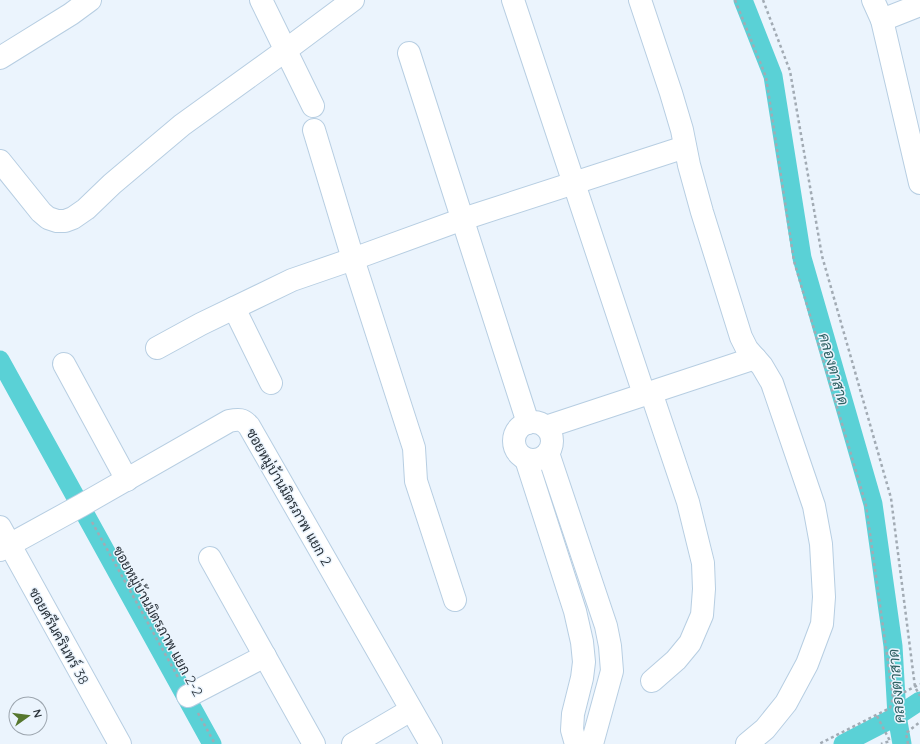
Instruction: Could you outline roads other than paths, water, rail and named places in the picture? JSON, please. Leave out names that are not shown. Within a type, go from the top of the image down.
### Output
[{"type":"street","points":[[0,58],[71,14],[90,0]]},
{"type":"street","points":[[261,0],[313,106]]},
{"type":"street","points":[[0,161],[41,212],[48,218],[57,221],[65,221],[73,218],[86,209],[182,125],[353,0]]},
{"type":"street","points":[[513,0],[647,393],[688,502],[703,563],[704,589],[702,615],[690,643],[676,660],[652,681]]},
{"type":"street","points":[[640,0],[671,93],[682,130],[702,212],[741,337],[747,349],[762,366],[772,383],[814,506],[821,544],[824,597],[822,624],[806,664],[786,703],[765,729],[747,744]]},
{"type":"street","points":[[873,0],[882,20],[920,183]]},
{"type":"street","points":[[882,20],[920,5]]},
{"type":"street","points":[[409,52],[463,219],[537,425],[550,432],[552,439],[548,453],[542,458],[534,460],[526,459],[519,454],[515,448],[514,440],[516,432],[521,426],[537,425],[647,393],[755,358]]},
{"type":"street","points":[[314,130],[353,260],[414,448],[416,481],[455,600]]},
{"type":"street","points":[[157,348],[292,280],[353,260],[463,219],[685,147]]},
{"type":"street","points":[[234,308],[271,383]]},
{"type":"street","points":[[64,364],[127,480]]},
{"type":"street","name":"ซอยหมู่บ้านมิตรภาพ แยก 2","points":[[3,541],[127,480],[229,421],[238,419],[244,421],[253,433],[431,744]]},
{"type":"street","points":[[548,453],[606,626],[610,646],[612,671],[592,744]]},
{"type":"street","points":[[526,459],[575,611],[582,642],[584,662],[583,673],[573,714],[572,730],[576,744]]},
{"type":"street","name":"ซอยศรีนครินทร์ 38","points":[[3,541],[120,744]]},
{"type":"street","points":[[210,558],[314,744]]},
{"type":"street","points":[[188,696],[265,656]]},
{"type":"street","points":[[354,744],[411,710]]},
{"type":"waterway","name":"คลองตาสาด","points":[[743,0],[773,76],[802,258],[873,504],[893,646],[897,716],[902,744]]},
{"type":"waterway","points":[[0,360],[212,744]]},
{"type":"waterway","points":[[843,744],[897,716],[920,701]]}]
